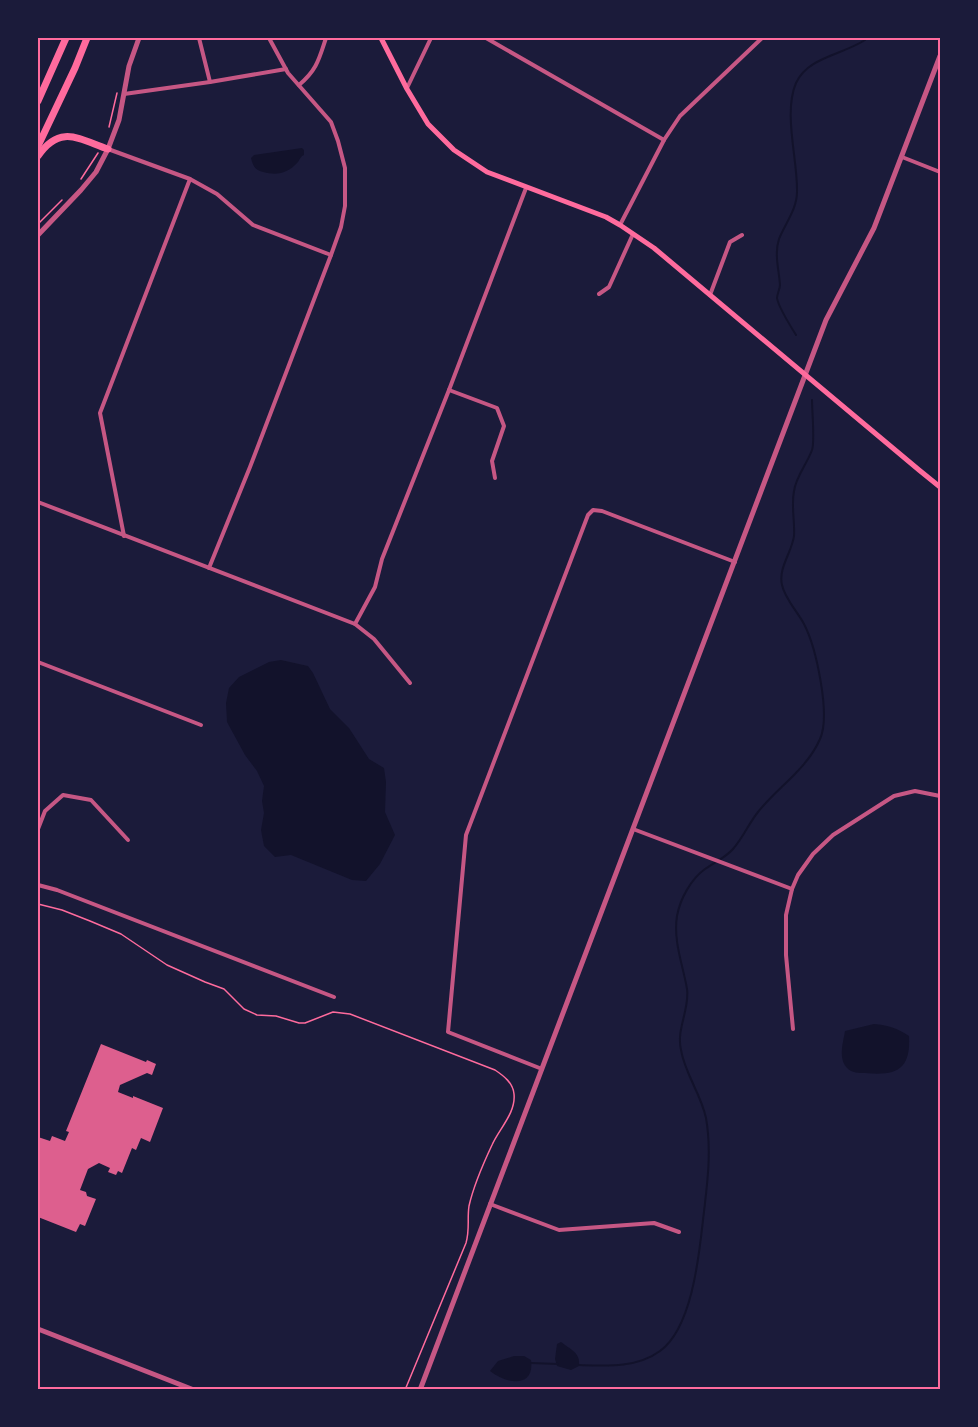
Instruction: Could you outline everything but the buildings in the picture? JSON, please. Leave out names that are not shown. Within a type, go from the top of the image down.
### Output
[{"type":"highway","points":[[38,101],[66,38]]},
{"type":"highway","points":[[38,146],[87,38]]},
{"type":"highway","points":[[38,156],[53,140],[65,137],[76,137],[108,149]]},
{"type":"main road","points":[[381,38],[428,124],[454,150],[487,172],[606,217],[654,248],[940,486]]},
{"type":"street","points":[[38,235],[96,172],[108,149],[119,120],[129,66],[139,38]]},
{"type":"street","points":[[199,38],[210,82]]},
{"type":"street","points":[[209,568],[331,255],[341,227],[345,206],[345,168],[331,122],[286,69],[268,38]]},
{"type":"street","points":[[300,85],[315,69],[326,38]]},
{"type":"street","points":[[407,89],[432,38]]},
{"type":"street","points":[[486,38],[664,140]]},
{"type":"street","points":[[620,225],[664,140],[680,116],[762,38]]},
{"type":"street","points":[[420,1389],[826,320],[874,228],[940,56]]},
{"type":"street","points":[[124,94],[286,69]]},
{"type":"street","points":[[108,149],[190,179],[217,194],[253,225],[331,255]]},
{"type":"street","points":[[902,157],[940,172]]},
{"type":"street","points":[[124,536],[100,413],[190,179]]},
{"type":"street","points":[[355,624],[375,587],[382,559],[526,188]]},
{"type":"street","points":[[599,294],[609,287],[633,234]]},
{"type":"street","points":[[710,295],[730,242],[742,235]]},
{"type":"street","points":[[449,390],[496,408],[504,426],[492,461],[495,478]]},
{"type":"street","points":[[38,502],[355,624],[374,639],[410,683]]},
{"type":"street","points":[[542,1069],[448,1032],[466,836],[474,813],[588,515],[593,510],[602,511],[735,562]]},
{"type":"street","points":[[38,662],[201,725]]},
{"type":"street","points":[[793,1029],[786,956],[786,915],[798,875],[813,854],[833,835],[894,796],[915,791],[940,796]]},
{"type":"street","points":[[38,829],[45,811],[63,795],[91,800],[128,840]]},
{"type":"street","points":[[633,828],[792,889]]},
{"type":"street","points":[[38,885],[57,890],[334,997]]},
{"type":"street","points":[[490,1204],[559,1230],[654,1223],[678,1232]]},
{"type":"street","points":[[38,1329],[194,1389]]},
{"type":"path","points":[[81,180],[99,151]]},
{"type":"path","points":[[38,224],[67,196]]},
{"type":"path","points":[[38,904],[62,910],[121,934],[167,965],[224,989],[244,1009],[257,1015],[276,1016],[305,1023],[333,1012],[350,1014],[495,1070],[507,1079],[514,1092],[513,1105],[492,1144],[472,1194],[466,1243],[405,1389]]},
{"type":"shaded area","points":[[302,148],[304,155],[298,162],[290,169],[278,173],[258,170],[251,158],[254,155]]},
{"type":"shaded area","points":[[281,660],[308,666],[330,709],[349,728],[369,759],[384,768],[385,812],[395,835],[380,864],[366,881],[352,880],[291,855],[275,857],[264,846],[261,830],[264,813],[262,801],[264,786],[227,722],[226,703],[229,688],[239,677],[269,662]]},
{"type":"shaded area","points":[[874,1024],[892,1027],[909,1036],[907,1057],[904,1063],[893,1072],[876,1074],[851,1071],[844,1064],[842,1055],[845,1031]]},
{"type":"shaded area","points":[[561,1342],[577,1355],[579,1366],[571,1370],[557,1366],[555,1359],[557,1344]]},
{"type":"shaded area","points":[[514,1356],[524,1356],[531,1360],[529,1376],[524,1380],[511,1381],[490,1371],[498,1361]]},
{"type":"waterway","points":[[796,335],[777,298],[780,285],[777,256],[779,239],[793,210],[797,192],[791,122],[792,95],[801,74],[809,67],[865,40]]},
{"type":"waterway","points":[[579,1365],[632,1363],[651,1357],[671,1340],[680,1326],[692,1290],[706,1194],[709,1144],[704,1109],[681,1050],[680,1034],[687,1004],[687,989],[677,944],[677,916],[683,896],[691,884],[700,873],[733,849],[758,812],[808,760],[820,739],[823,728],[821,681],[813,648],[804,624],[786,595],[781,579],[794,536],[795,486],[813,446],[812,400]]},
{"type":"waterway","points":[[531,1363],[558,1364]]}]
